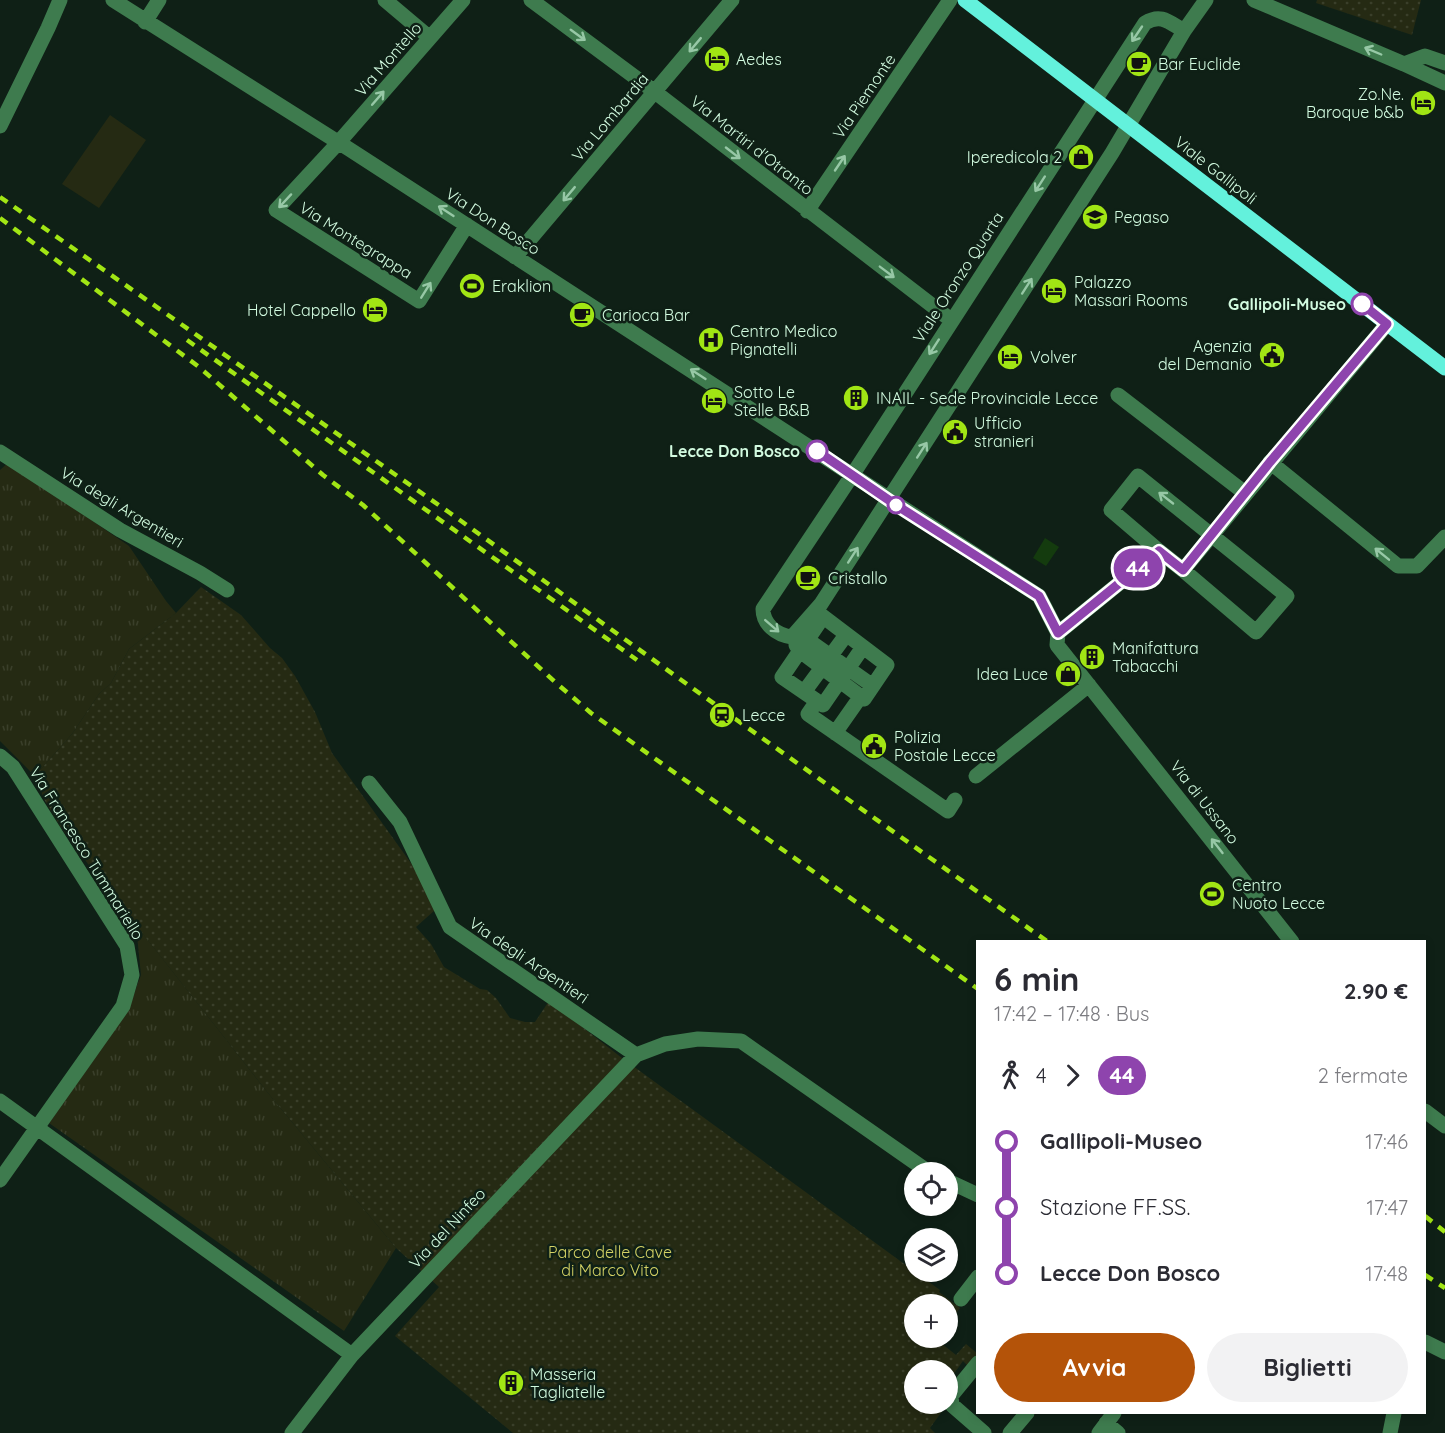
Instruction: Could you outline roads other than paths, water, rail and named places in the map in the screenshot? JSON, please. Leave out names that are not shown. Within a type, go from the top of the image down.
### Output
[{"type":"main road","name":"Viale Gallipoli","points":[[965,0],[1445,368]]},
{"type":"street","points":[[0,126],[60,0]]},
{"type":"street","name":"Via Don Bosco","points":[[113,0],[339,142],[853,474]]},
{"type":"street","points":[[145,22],[159,0]]},
{"type":"street","points":[[386,0],[430,38]]},
{"type":"street","name":"Via Montello","points":[[339,142],[463,0]]},
{"type":"street","name":"Via Martiri d'Otranto","points":[[531,0],[655,92],[951,320]]},
{"type":"street","name":"Via Lombardia","points":[[515,257],[732,0]]},
{"type":"street","name":"Via Piemonte","points":[[807,211],[950,0]]},
{"type":"street","points":[[845,720],[782,677],[804,646],[820,611],[1129,126],[1184,31],[1206,0]]},
{"type":"street","points":[[1254,0],[1445,83]]},
{"type":"street","name":"Viale Oronzo Quarta","points":[[792,637],[785,636],[769,626],[763,617],[763,609],[783,578],[853,474],[1145,23],[1153,18],[1162,18],[1184,31]]},
{"type":"street","points":[[1404,64],[1425,56],[1445,63]]},
{"type":"street","name":"Via Montegrappa","points":[[339,142],[276,210],[419,301],[467,225]]},
{"type":"street","points":[[1183,570],[1270,462],[1387,324]]},
{"type":"street","points":[[1118,395],[1245,493]]},
{"type":"street","name":"Via degli Argentieri","points":[[0,452],[120,530],[227,590]]},
{"type":"street","points":[[1270,462],[1398,566],[1417,566],[1445,537]]},
{"type":"street","points":[[853,474],[890,500]]},
{"type":"street","points":[[1138,476],[1212,534],[1287,596],[1256,632],[1111,510],[1138,476]]},
{"type":"street","name":"Via di Ussano","points":[[890,500],[1039,596],[1058,633],[1057,645],[1290,940]]},
{"type":"street","points":[[1058,633],[1159,551]]},
{"type":"street","points":[[820,611],[846,635],[886,665],[836,733]]},
{"type":"street","points":[[820,611],[792,637],[867,691]]},
{"type":"street","points":[[804,692],[846,635]]},
{"type":"street","points":[[863,647],[844,675],[808,714],[948,811],[955,800]]},
{"type":"street","points":[[976,776],[1089,685]]},
{"type":"street","name":"Via Francesco Tummariello","points":[[0,756],[13,767],[127,946],[132,975],[123,1006],[0,1180]]},
{"type":"street","name":"Via degli Argentieri","points":[[369,783],[400,822],[450,927],[636,1055]]},
{"type":"street","points":[[636,1055],[665,1044],[687,1041],[741,1041],[914,1162]]},
{"type":"street","name":"Via del Ninfeo","points":[[292,1433],[352,1355],[636,1055]]},
{"type":"street","points":[[0,1101],[352,1355]]},
{"type":"street","points":[[1426,1112],[1445,1126]]},
{"type":"street","points":[[958,1186],[976,1194]]},
{"type":"street","points":[[961,1299],[976,1280]]},
{"type":"street","points":[[1426,1342],[1445,1352]]},
{"type":"street","points":[[976,1365],[951,1395],[952,1405],[984,1433]]},
{"type":"street","points":[[1010,1433],[1026,1414]]},
{"type":"street","points":[[1390,1433],[1394,1414]]},
{"type":"railway","points":[[0,197],[450,513],[1045,940]]},
{"type":"railway","points":[[0,218],[199,367],[323,475],[363,505],[591,713],[976,988]]},
{"type":"railway","points":[[187,340],[637,660]]},
{"type":"railway","points":[[1426,1217],[1445,1232]]},
{"type":"railway","points":[[1426,1276],[1445,1288]]},
{"type":"place","name":"Aedes","points":[[717,59]]},
{"type":"place","name":"Bar Euclide","points":[[1139,64]]},
{"type":"place","name":"Zo.Ne. Baroque b&b","points":[[1423,103]]},
{"type":"place","name":"Iperedicola 2","points":[[1081,157]]},
{"type":"place","name":"Pegaso","points":[[1095,217]]},
{"type":"place","name":"Eraklion","points":[[472,286]]},
{"type":"place","name":"Palazzo Massari Rooms","points":[[1054,291]]},
{"type":"place","name":"Gallipoli-Museo","points":[[1362,304]]},
{"type":"place","name":"Hotel Cappello","points":[[375,310]]},
{"type":"place","name":"Carioca Bar","points":[[582,315]]},
{"type":"place","name":"Centro Medico Pignatelli","points":[[711,340]]},
{"type":"place","name":"Agenzia del Demanio","points":[[1272,355]]},
{"type":"place","name":"Volver","points":[[1010,357]]},
{"type":"place","name":"INAIL - Sede Provinciale Lecce","points":[[856,398]]},
{"type":"place","name":"Sotto Le Stelle B&B","points":[[714,401]]},
{"type":"place","name":"Ufficio stranieri","points":[[955,432]]},
{"type":"place","name":"Lecce Don Bosco","points":[[817,451]]},
{"type":"place","name":"Cristallo","points":[[808,578]]},
{"type":"place","name":"Manifattura Tabacchi","points":[[1092,657]]},
{"type":"place","name":"Idea Luce","points":[[1068,674]]},
{"type":"place","name":"Lecce","points":[[722,715]]},
{"type":"place","name":"Polizia Postale Lecce","points":[[874,746]]},
{"type":"place","name":"Centro Nuoto Lecce","points":[[1212,894]]},
{"type":"place","name":"Masseria Tagliatelle","points":[[511,1383]]},
{"type":"park label","name":"Parco delle Cave di Marco Vito","points":[[610,1261]]}]
